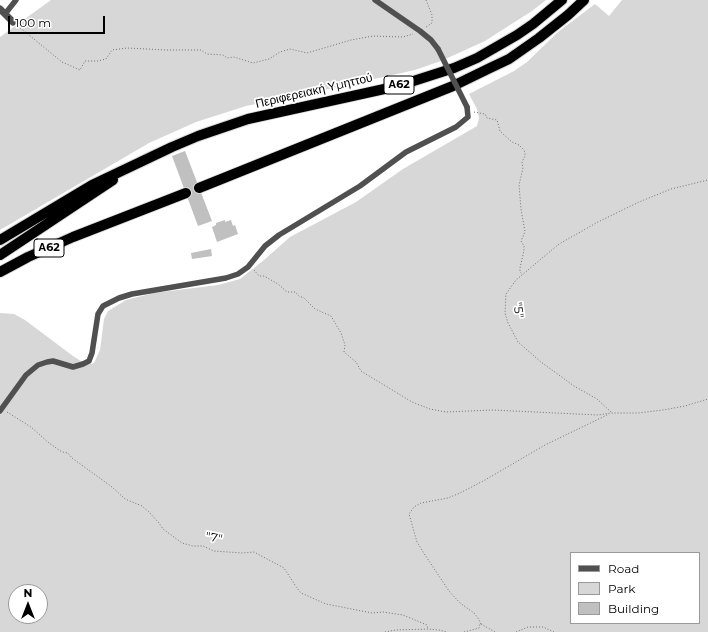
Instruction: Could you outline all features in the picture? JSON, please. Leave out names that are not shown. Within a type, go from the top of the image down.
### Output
[{"type":"highway","name":"Περιφερειακή Υμηττού","points":[[131,167],[172,147],[219,128],[283,111],[404,84],[454,68],[477,58],[517,35],[534,24],[562,0]]},
{"type":"highway","name":"Α62","points":[[199,188],[445,88],[509,59],[539,38],[584,0]]},
{"type":"highway","points":[[0,240],[92,185],[131,167]]},
{"type":"highway","points":[[0,255],[110,183],[131,167]]},
{"type":"highway","name":"Α62","points":[[0,272],[28,257],[73,237],[186,193]]},
{"type":"street","points":[[13,22],[3,12],[16,0]]},
{"type":"street","points":[[1,409],[26,375],[38,365],[53,361],[73,367],[88,361],[92,353],[98,314],[103,306],[108,302],[132,294],[226,278],[238,274],[248,267],[265,246],[278,235],[360,186],[406,152],[456,127],[468,117],[468,109],[438,49],[431,40],[375,0]]},
{"type":"path","points":[[13,22],[62,62],[80,70],[85,61],[98,61],[106,59],[112,50],[127,48],[200,50],[207,54],[223,55],[227,58],[234,57],[253,63],[269,59],[280,52],[290,49],[307,53],[351,40],[373,36],[403,37],[420,31],[432,23],[432,15],[426,0]]},
{"type":"path","points":[[468,109],[485,114],[487,118],[497,120],[500,131],[524,150],[525,153],[522,162],[523,168],[519,189],[520,208],[525,232],[521,240],[524,246],[520,268],[522,275]]},
{"type":"path","name":"\"5\"","points":[[611,413],[597,399],[569,382],[541,362],[518,342],[508,323],[505,313],[504,303],[506,294],[511,285],[559,244],[598,222],[639,202],[672,189],[708,180]]},
{"type":"path","points":[[248,267],[253,269],[259,276],[264,276],[278,284],[287,292],[294,292],[300,297],[303,297],[315,309],[331,316],[341,333],[345,345],[344,352],[356,362],[361,371],[412,402],[430,409],[446,412],[493,410],[598,415],[663,410],[685,406],[708,399]]},
{"type":"path","name":"\"7\"","points":[[1,409],[31,427],[62,452],[68,453],[72,458],[112,487],[125,499],[142,506],[163,529],[182,543],[193,546],[203,546],[214,551],[242,553],[254,552],[284,568],[301,593],[326,604],[372,613],[383,612],[403,615],[427,625],[428,629],[447,632]]},
{"type":"path","points":[[495,632],[481,624],[474,613],[460,603],[449,591],[417,542],[410,514],[414,507],[421,503],[448,498],[460,493],[545,445],[611,413]]},
{"type":"path","points":[[464,632],[479,628],[481,624]]},
{"type":"path","points":[[516,632],[528,627],[543,627],[554,632]]},
{"type":"path","points":[[385,632],[396,630],[428,629]]},
{"type":"green space","points":[[51,0],[546,0],[532,11],[485,41],[441,61],[415,70],[246,106],[196,122],[149,143],[0,230],[0,37]]},
{"type":"green space","points":[[622,0],[708,0],[708,632],[0,632],[0,313],[14,314],[25,320],[87,365],[94,363],[100,350],[104,319],[108,311],[126,300],[154,293],[218,285],[240,279],[290,237],[356,202],[403,169],[477,126],[479,118],[477,109],[469,94],[514,71],[527,62],[558,32],[595,4],[609,16]]},
{"type":"building","points":[[185,151],[212,221],[198,226],[172,156]]},
{"type":"building","points":[[225,220],[225,222],[231,220],[233,226],[235,225],[238,234],[217,242],[212,227],[216,225],[216,223]]},
{"type":"building","points":[[211,249],[212,256],[192,259],[191,253]]}]
